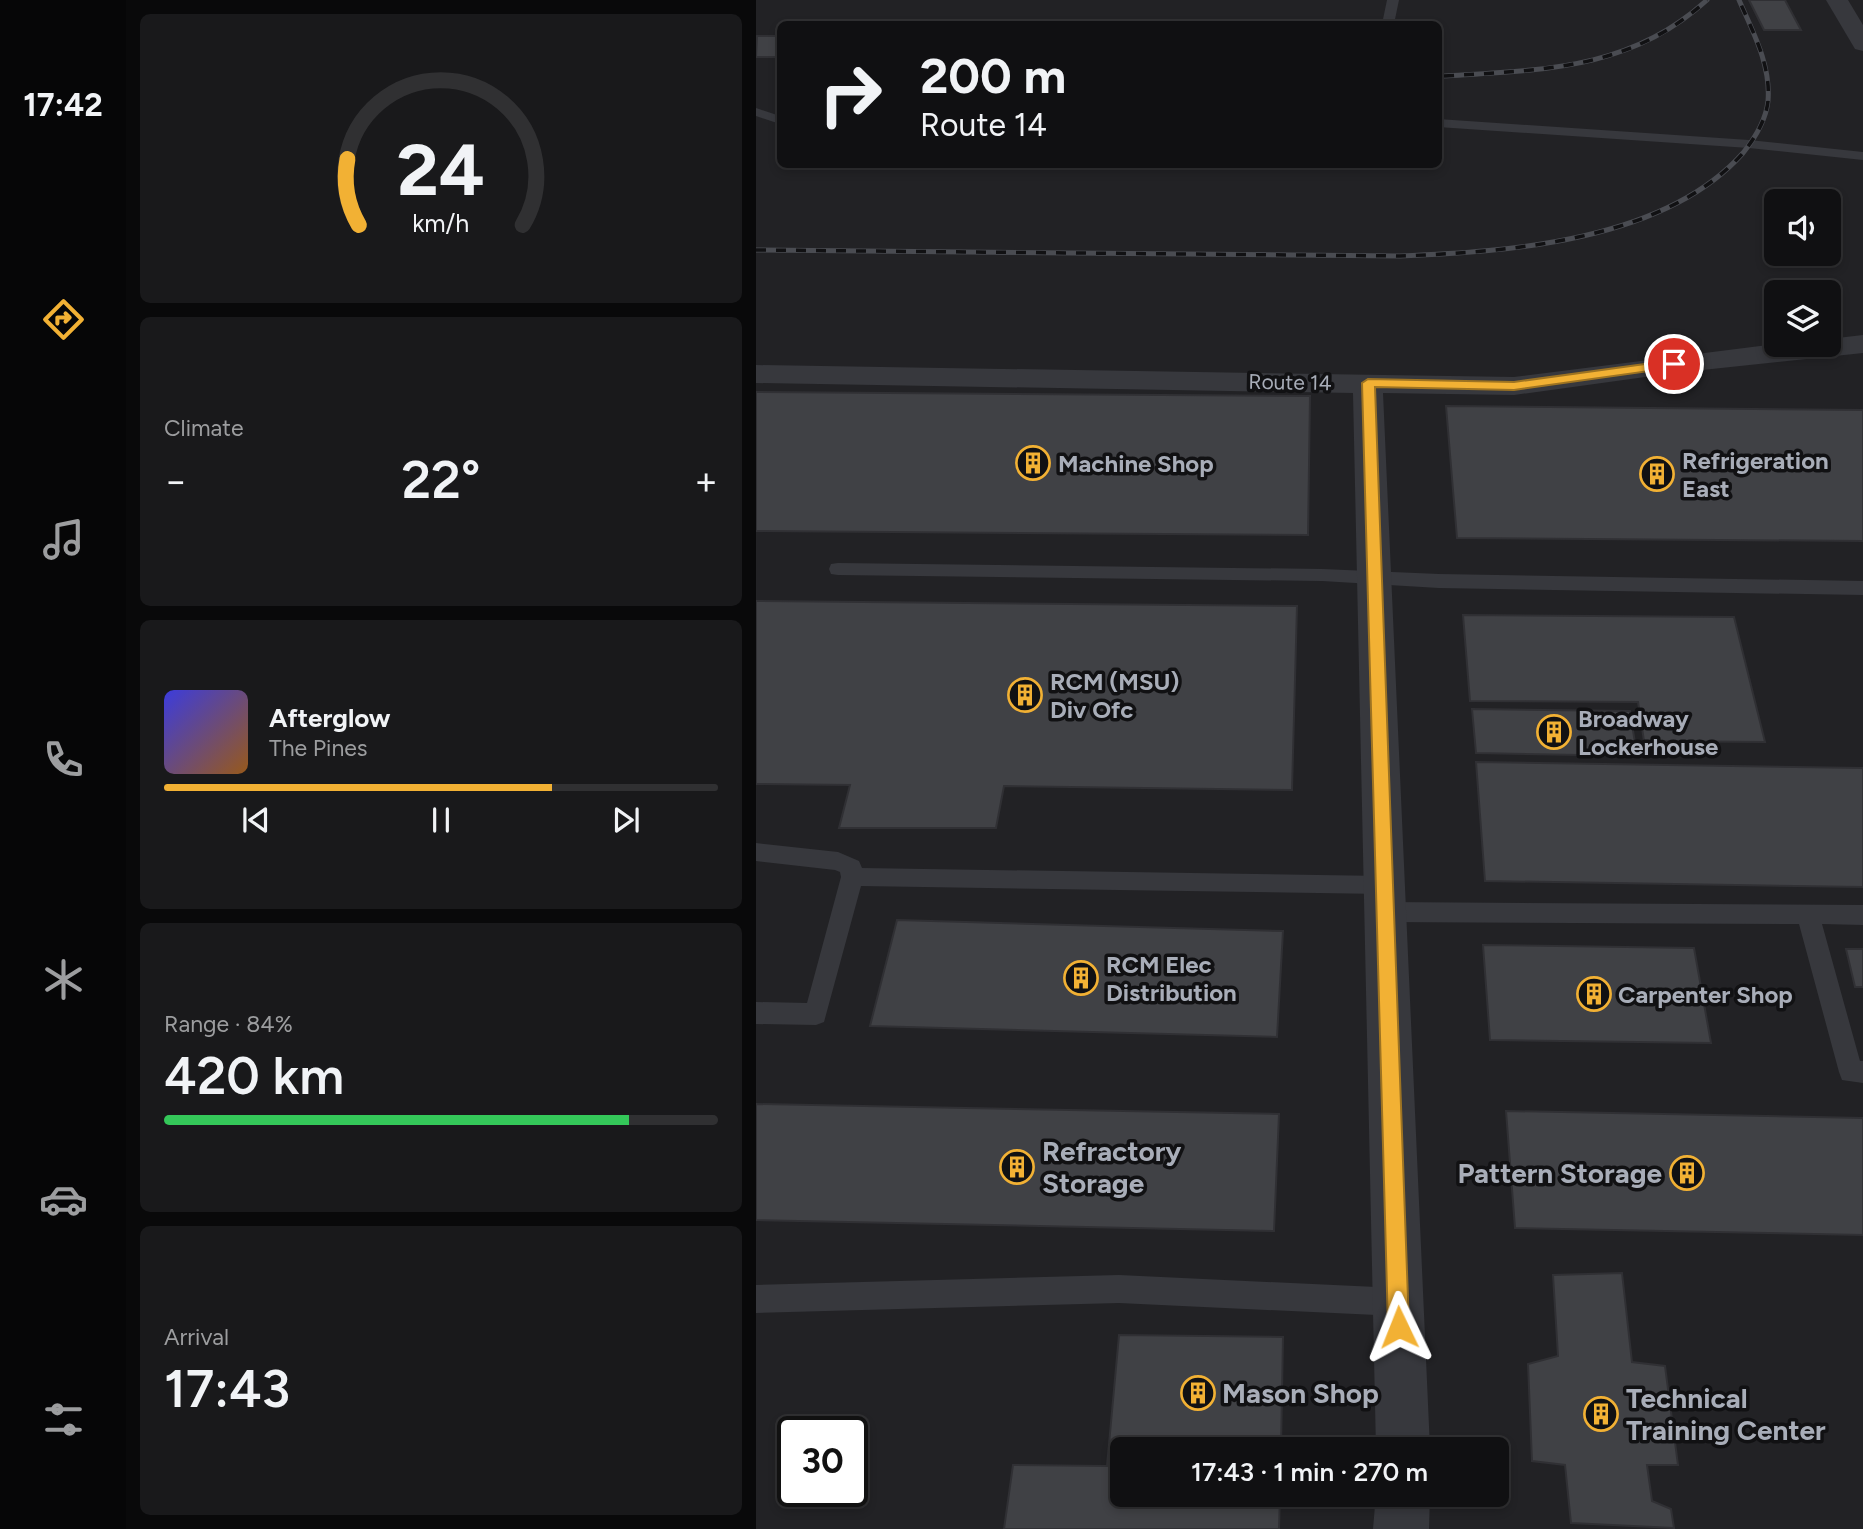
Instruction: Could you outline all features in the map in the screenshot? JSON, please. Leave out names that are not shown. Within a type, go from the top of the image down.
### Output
[{"type":"street","points":[[1837,0],[1863,44]]},
{"type":"street","name":"Route 14","points":[[756,374],[1514,386],[1674,364],[1863,344]]},
{"type":"street","points":[[1368,383],[1403,1437]]},
{"type":"street","points":[[1401,1529],[1403,1507]]},
{"type":"lane","points":[[1389,21],[1393,0]]},
{"type":"lane","points":[[756,112],[777,119]]},
{"type":"lane","points":[[1442,123],[1749,144],[1863,156]]},
{"type":"lane","points":[[838,569],[1863,588]]},
{"type":"lane","points":[[756,852],[838,861],[851,867],[852,877],[816,1014],[756,1013]]},
{"type":"lane","points":[[852,877],[1863,915]]},
{"type":"lane","points":[[1808,914],[1851,1072],[1863,1072]]},
{"type":"lane","points":[[756,1299],[1119,1289],[1398,1302]]},
{"type":"shaded area","points":[[756,0],[1863,0],[1863,1529],[756,1529]]},
{"type":"building","points":[[1749,0],[1785,0],[1801,30],[1764,30]]},
{"type":"building","points":[[757,36],[777,36],[777,57],[756,57]]},
{"type":"building","name":"Machine Shop","points":[[756,392],[1310,396],[1308,535],[756,531]]},
{"type":"building","name":"Refrigeration East","points":[[1446,406],[1863,410],[1863,541],[1457,538]]},
{"type":"building","name":"RCM (MSU) Div Ofc","points":[[756,601],[1297,606],[1292,790],[1004,786],[996,828],[839,828],[850,785],[756,784]]},
{"type":"building","points":[[1463,615],[1734,617],[1765,742],[1644,741],[1638,702],[1470,701]]},
{"type":"building","name":"Broadway Lockerhouse","points":[[1472,709],[1630,711],[1637,756],[1476,753]]},
{"type":"building","points":[[1476,762],[1863,768],[1863,887],[1485,881]]},
{"type":"building","name":"RCM Elec Distribution","points":[[897,920],[1283,931],[1277,1037],[870,1026]]},
{"type":"building","name":"Carpenter Shop","points":[[1483,945],[1694,948],[1711,1043],[1490,1040]]},
{"type":"building","points":[[1846,949],[1863,949],[1863,987],[1855,987]]},
{"type":"building","name":"Refractory Storage","points":[[756,1104],[1279,1114],[1274,1231],[756,1220]]},
{"type":"building","name":"Pattern Storage","points":[[1506,1111],[1863,1118],[1863,1235],[1515,1228]]},
{"type":"building","name":"Technical Training Center","points":[[1622,1273],[1632,1362],[1665,1366],[1678,1465],[1647,1465],[1652,1501],[1671,1509],[1674,1528],[1571,1523],[1565,1465],[1532,1461],[1528,1364],[1558,1356],[1553,1275]]},
{"type":"building","name":"Mason Shop","points":[[1119,1335],[1283,1337],[1281,1437],[1110,1437],[1110,1507],[1280,1507],[1279,1529],[1004,1529],[1013,1465],[1107,1466]]},
{"type":"railway","points":[[1444,76],[1550,68],[1616,53],[1648,41],[1678,23],[1707,0]]},
{"type":"railway","points":[[756,250],[1400,256],[1489,251],[1583,236],[1629,223],[1672,206],[1710,183],[1743,153],[1752,141],[1765,115],[1768,101],[1767,75],[1760,49],[1739,0]]},
{"type":"place","name":"Machine Shop","points":[[1033,463]]},
{"type":"place","name":"Refrigeration East","points":[[1657,474]]},
{"type":"place","name":"RCM (MSU) Div Ofc","points":[[1025,695]]},
{"type":"place","name":"Broadway Lockerhouse","points":[[1554,732]]},
{"type":"place","name":"RCM Elec Distribution","points":[[1081,978]]},
{"type":"place","name":"Carpenter Shop","points":[[1594,994]]},
{"type":"place","name":"Refractory Storage","points":[[1017,1167]]},
{"type":"place","name":"Pattern Storage","points":[[1687,1173]]},
{"type":"place","name":"Mason Shop","points":[[1198,1393]]},
{"type":"place","name":"Technical Training Center","points":[[1601,1414]]},
{"type":"route","points":[[1399,1327],[1368,383],[1514,386],[1674,364]]}]
